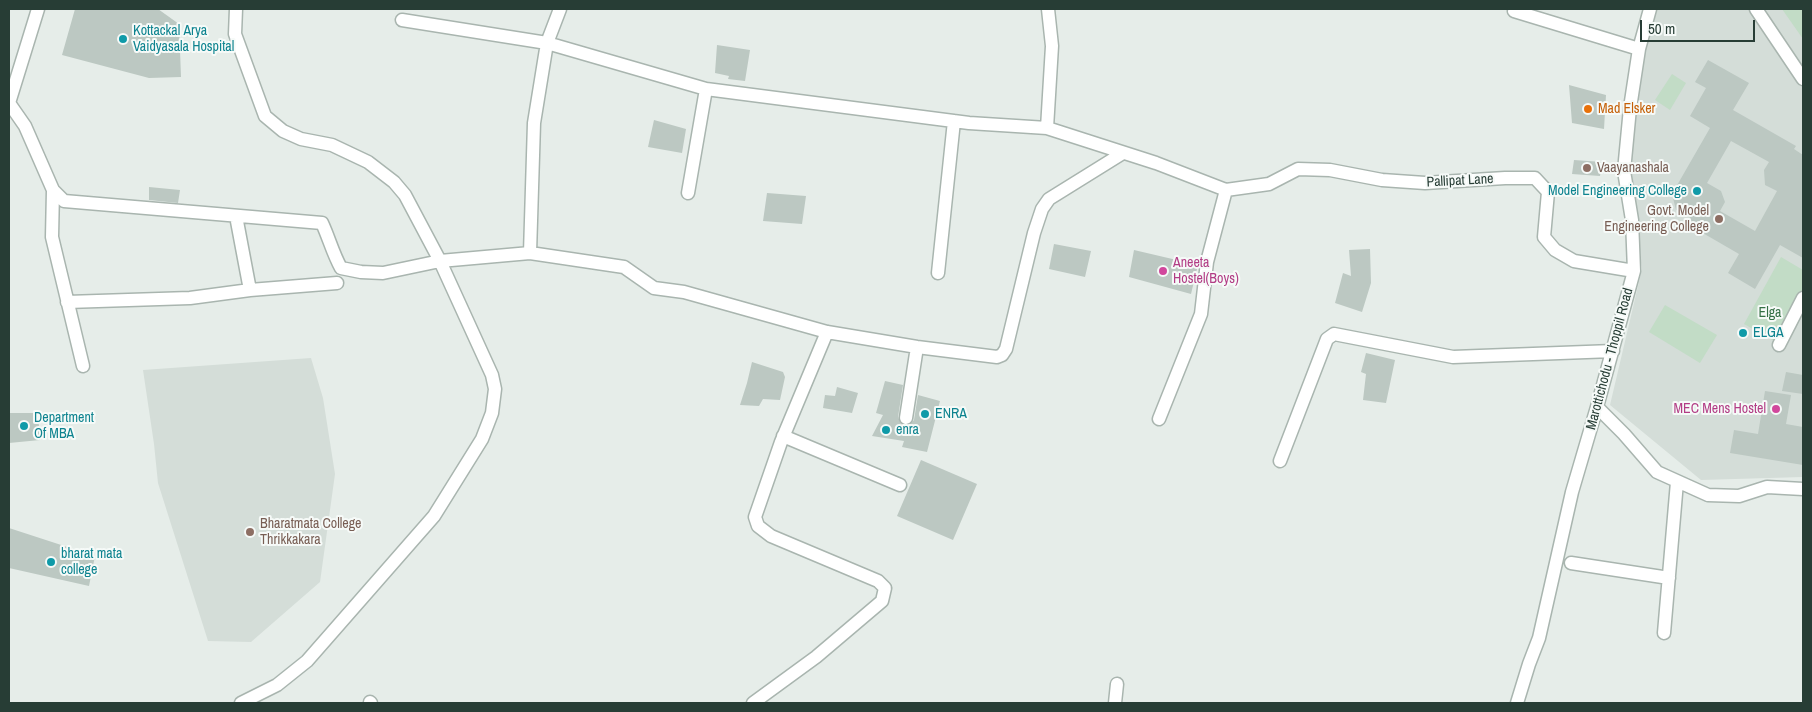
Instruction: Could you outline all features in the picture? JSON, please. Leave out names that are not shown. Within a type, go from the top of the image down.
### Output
[{"type":"street","points":[[38,9],[9,103],[25,126],[53,190],[64,201],[322,223],[341,268],[361,272],[383,274],[440,261],[530,253],[624,267],[654,288],[684,292],[827,332],[917,347],[1002,355],[1006,349],[1034,233],[1042,209],[1049,199],[1123,153]]},
{"type":"street","points":[[236,9],[235,34],[265,116],[283,131],[301,139],[332,145],[368,162],[394,182],[405,195],[440,261],[492,375],[495,389],[492,413],[482,439],[434,516],[307,661],[277,685],[241,703]]},
{"type":"street","points":[[530,253],[534,123],[547,43],[560,9]]},
{"type":"street","points":[[1047,128],[1052,46],[1048,9]]},
{"type":"street","name":"Marottichodu - Thoppil Road","points":[[1517,703],[1539,638],[1572,492],[1634,271],[1632,220],[1624,172],[1630,108],[1639,49],[1650,9]]},
{"type":"street","points":[[1756,9],[1803,79]]},
{"type":"street","points":[[1514,11],[1639,49]]},
{"type":"street","points":[[402,20],[547,43],[706,89],[954,121],[1047,128],[1226,190],[1208,262],[1201,314],[1159,419]]},
{"type":"street","points":[[688,193],[706,89]]},
{"type":"street","points":[[938,273],[954,121]]},
{"type":"street","name":"Pallipat Lane","points":[[1226,190],[1269,184],[1298,169],[1330,170],[1382,180],[1425,183],[1535,178],[1548,192],[1544,237],[1555,250],[1574,261],[1634,271]]},
{"type":"street","points":[[53,190],[52,237],[83,366]]},
{"type":"street","points":[[236,216],[250,290]]},
{"type":"street","points":[[67,302],[190,298],[250,290],[337,283]]},
{"type":"street","points":[[1780,346],[1803,298]]},
{"type":"street","points":[[753,703],[816,657],[882,601],[885,588],[878,581],[771,536],[758,526],[755,517],[783,436],[827,332]]},
{"type":"street","points":[[1280,461],[1327,339],[1334,334],[1453,357],[1613,351]]},
{"type":"street","points":[[906,418],[917,347]]},
{"type":"street","points":[[1597,407],[1624,434],[1657,472],[1708,495],[1738,496],[1768,487],[1803,489]]},
{"type":"street","points":[[783,436],[900,485]]},
{"type":"street","points":[[1664,633],[1677,482]]},
{"type":"street","points":[[1571,563],[1669,578]]},
{"type":"street","points":[[1114,703],[1117,684]]},
{"type":"shaded area","name":"Govt. Model Engineering College","points":[[1651,9],[1803,9],[1803,477],[1701,480],[1610,405],[1642,269],[1626,169]]},
{"type":"shaded area","name":"Bharatmata College Thrikkakara","points":[[311,358],[323,398],[335,474],[320,582],[251,642],[208,641],[158,483],[143,370]]},
{"type":"green space","points":[[1782,9],[1803,9],[1803,39]]},
{"type":"green space","points":[[1672,74],[1686,83],[1670,110],[1655,100]]},
{"type":"green space","name":"Elga","points":[[1781,257],[1803,270],[1803,290],[1776,342],[1744,324]]},
{"type":"green space","points":[[1665,305],[1717,335],[1700,363],[1649,332]]},
{"type":"building","name":"Kottackal Arya Vaidyasala Hospital","points":[[75,9],[158,9],[179,24],[181,77],[149,78],[62,55]]},
{"type":"building","points":[[717,45],[750,50],[745,81],[728,79],[729,76],[715,73]]},
{"type":"building","name":"Model Engineering College","points":[[1708,60],[1749,83],[1733,110],[1796,146],[1794,149],[1803,155],[1803,258],[1780,245],[1755,289],[1728,273],[1739,254],[1689,225],[1690,215],[1676,210],[1672,194],[1710,128],[1690,116],[1706,88],[1695,82]],"holes":[[[1731,141],[1769,162],[1764,170],[1765,185],[1777,191],[1755,231],[1720,211],[1725,202],[1721,191],[1707,183]]]},
{"type":"building","name":"Mad Elsker","points":[[1569,85],[1606,95],[1604,129],[1572,123]]},
{"type":"building","points":[[654,120],[686,129],[682,153],[648,147]]},
{"type":"building","name":"Vaayanashala","points":[[1574,160],[1602,162],[1600,176],[1572,174]]},
{"type":"building","points":[[149,187],[180,190],[178,203],[149,200]]},
{"type":"building","points":[[767,193],[806,196],[802,224],[763,221]]},
{"type":"building","points":[[1054,244],[1091,251],[1085,277],[1049,269]]},
{"type":"building","points":[[1370,249],[1371,283],[1362,312],[1335,303],[1343,273],[1351,276],[1349,250]]},
{"type":"building","name":"Aneeta Hostel(Boys)","points":[[1134,250],[1198,265],[1191,294],[1129,277]]},
{"type":"building","points":[[1366,353],[1395,360],[1386,403],[1363,400],[1366,374],[1361,372]]},
{"type":"building","points":[[752,362],[783,372],[785,377],[780,400],[763,399],[759,406],[740,405]]},
{"type":"building","points":[[1786,372],[1803,375],[1803,394],[1782,391]]},
{"type":"building","points":[[885,381],[903,385],[898,417],[904,426],[909,425],[914,420],[918,395],[940,401],[927,452],[902,447],[904,441],[872,436],[883,415],[876,413]]},
{"type":"building","points":[[837,387],[858,393],[852,413],[823,408],[825,395],[835,396]]},
{"type":"building","name":"MEC Mens Hostel","points":[[1765,391],[1791,395],[1786,424],[1803,427],[1803,465],[1730,453],[1734,430],[1758,434]]},
{"type":"building","name":"Department Of MBA","points":[[9,413],[38,413],[40,440],[9,443]]},
{"type":"building","points":[[921,460],[977,484],[953,540],[897,516]]},
{"type":"building","name":"bharat mata college","points":[[9,528],[95,556],[89,586],[9,568]]},
{"type":"place","name":"Kottackal Arya Vaidyasala Hospital","points":[[123,39]]},
{"type":"place","name":"Mad Elsker","points":[[1588,109]]},
{"type":"place","name":"Vaayanashala","points":[[1587,168]]},
{"type":"place","name":"Model Engineering College","points":[[1697,191]]},
{"type":"place","name":"Govt. Model Engineering College","points":[[1719,219]]},
{"type":"place","name":"Aneeta Hostel(Boys)","points":[[1163,271]]},
{"type":"place","name":"ELGA","points":[[1743,333]]},
{"type":"place","name":"MEC Mens Hostel","points":[[1776,409]]},
{"type":"place","name":"ENRA","points":[[925,414]]},
{"type":"place","name":"Department Of MBA","points":[[24,426]]},
{"type":"place","name":"enra","points":[[886,430]]},
{"type":"place","name":"Bharatmata College Thrikkakara","points":[[250,532]]},
{"type":"place","name":"bharat mata college","points":[[51,562]]}]
